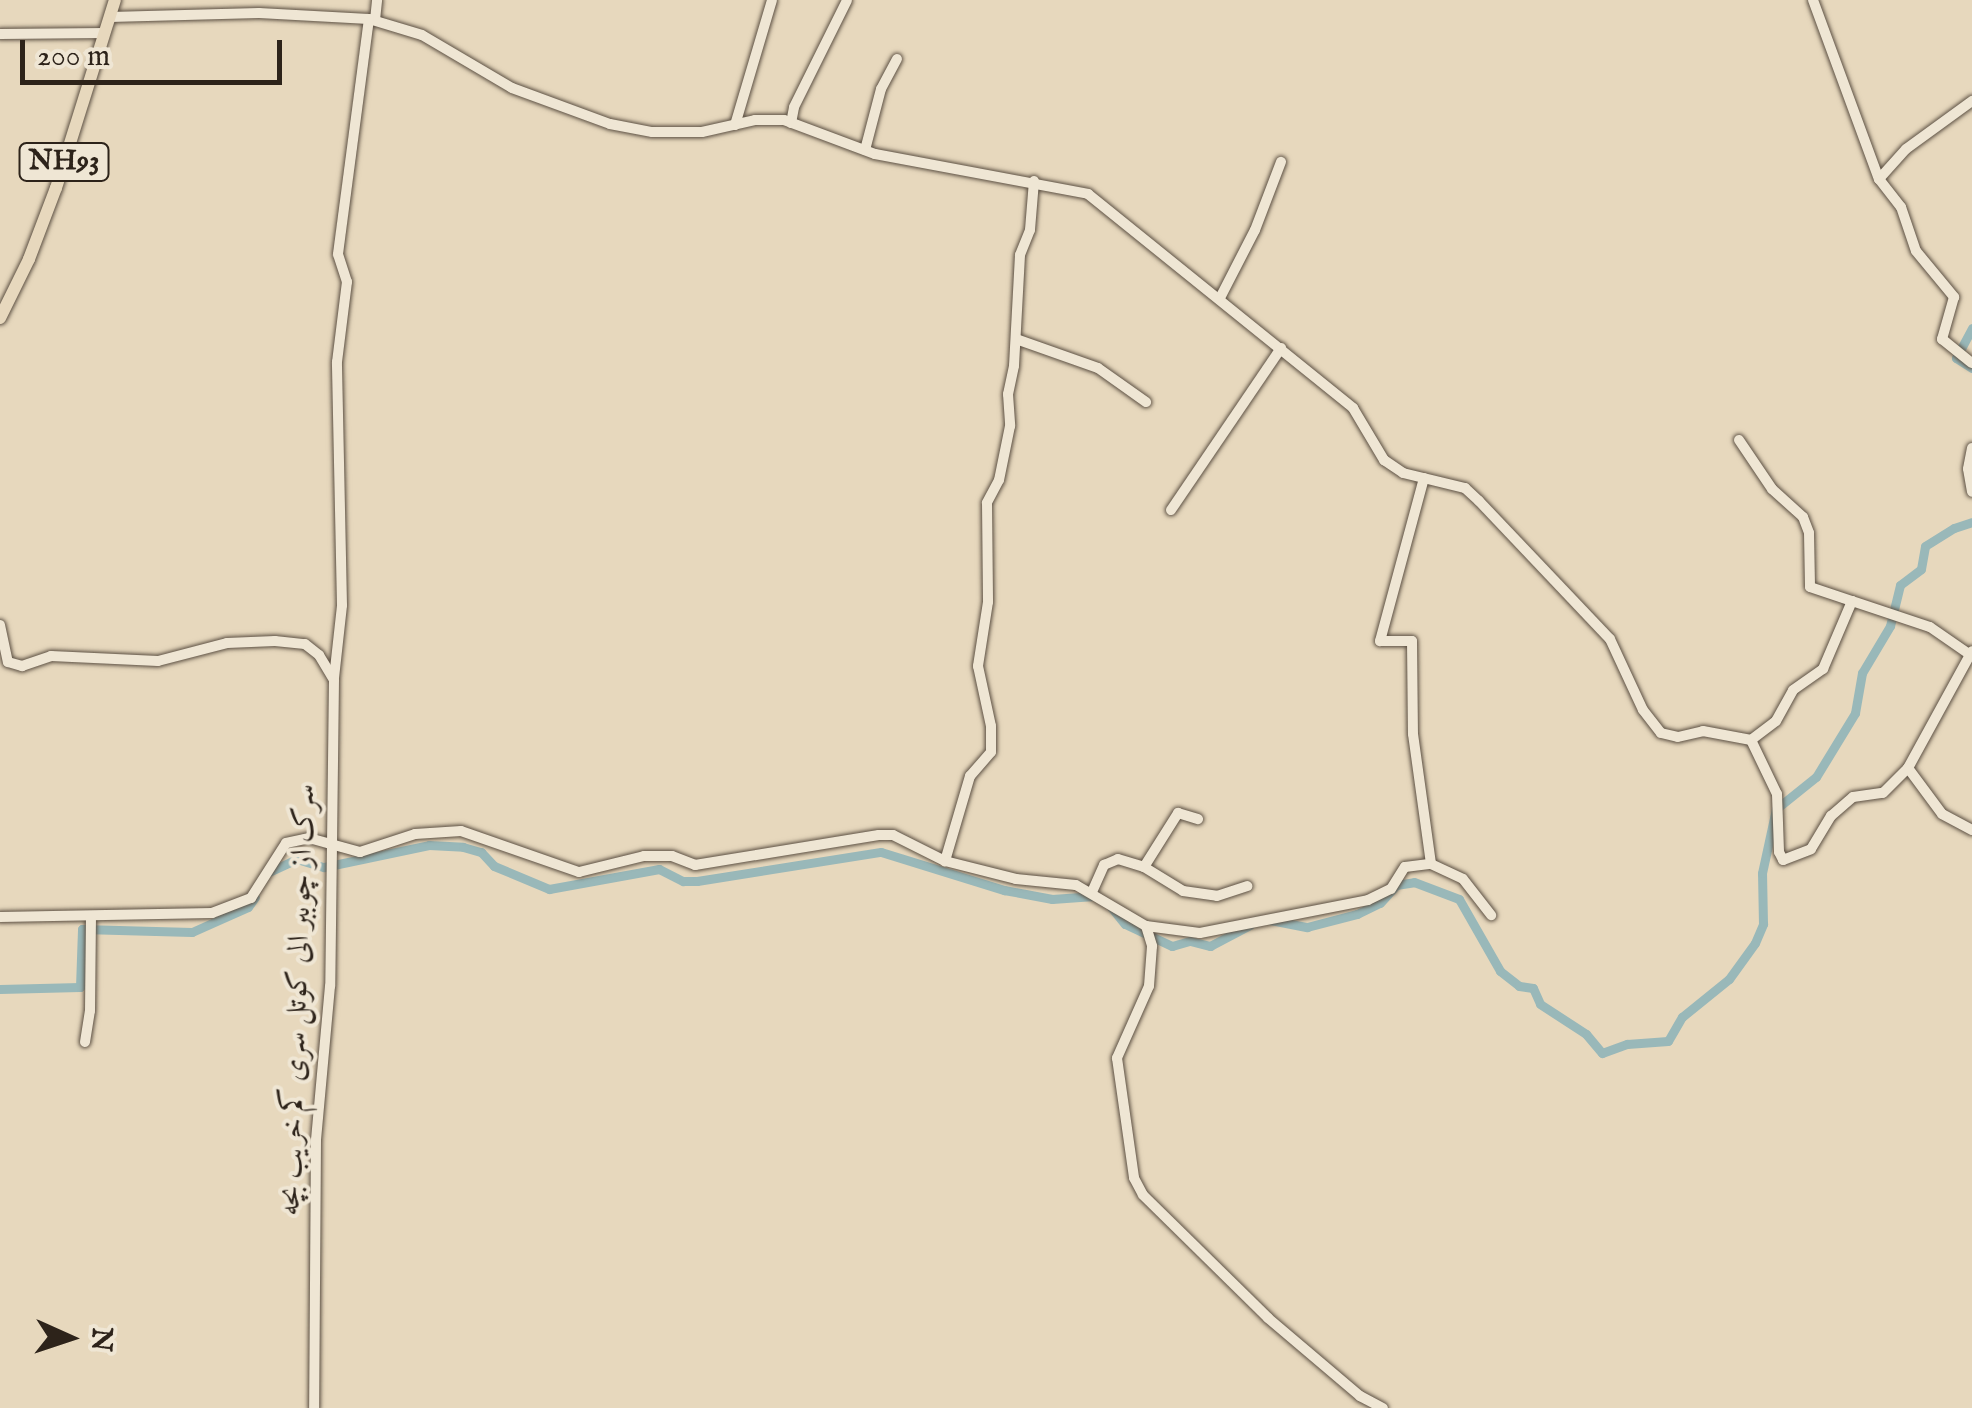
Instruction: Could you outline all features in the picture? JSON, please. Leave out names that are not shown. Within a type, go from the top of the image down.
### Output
[{"type":"main road","name":"NH93","points":[[0,318],[30,259],[56,188],[115,0]]},
{"type":"street","name":"سرک از چوببر الی کوتل سری کم خریب بچه","points":[[314,1408],[316,1140],[330,986],[334,680],[342,605],[337,362],[347,282],[338,254],[377,0]]},
{"type":"street","points":[[735,125],[772,0]]},
{"type":"street","points":[[791,123],[794,107],[847,0]]},
{"type":"street","points":[[1814,0],[1879,179],[1902,207],[1916,251],[1954,297],[1942,339],[1972,363]]},
{"type":"street","points":[[110,17],[259,13],[372,20],[435,42],[512,88],[610,124],[652,132],[702,132],[755,120],[791,123],[865,150],[1088,194],[1107,205],[1352,408],[1384,460],[1403,474],[1465,488],[1610,640],[1643,710],[1661,732],[1678,736],[1703,731],[1751,740],[1776,721],[1793,690],[1823,669],[1852,601]]},
{"type":"street","points":[[0,34],[106,33]]},
{"type":"street","points":[[865,150],[881,89],[897,60]]},
{"type":"street","points":[[1879,179],[1906,149],[1972,101]]},
{"type":"street","points":[[1220,298],[1255,230],[1280,162]]},
{"type":"street","points":[[944,860],[970,776],[991,752],[991,726],[978,666],[988,602],[987,504],[999,480],[1010,426],[1008,394],[1016,339],[1020,255],[1030,230],[1034,181]]},
{"type":"street","points":[[1016,339],[1098,368],[1146,402]]},
{"type":"street","points":[[1171,510],[1281,348]]},
{"type":"street","points":[[1738,440],[1772,489],[1803,516],[1809,533],[1810,588],[1930,627],[1970,652],[1908,768],[1883,793],[1853,797],[1832,816],[1811,848],[1783,860],[1779,852],[1777,794],[1751,740]]},
{"type":"street","points":[[1972,448],[1968,470],[1972,492]]},
{"type":"street","points":[[1424,478],[1380,641],[1412,641],[1413,734],[1431,864]]},
{"type":"street","points":[[0,624],[8,662],[22,666],[51,656],[158,661],[228,644],[275,641],[305,644],[319,655],[334,680]]},
{"type":"street","points":[[1908,768],[1942,814],[1972,830]]},
{"type":"street","points":[[1144,867],[1178,813],[1198,819]]},
{"type":"street","points":[[0,918],[212,914],[251,898],[286,843],[309,838],[360,852],[415,834],[461,831],[579,872],[644,856],[672,856],[695,866],[894,835],[944,860],[1016,879],[1076,884],[1146,926],[1200,933],[1368,900],[1391,889],[1405,867],[1431,864],[1462,878],[1491,915]]},
{"type":"street","points":[[1092,892],[1109,860],[1144,867],[1183,891],[1204,896],[1247,886]]},
{"type":"street","points":[[85,1042],[90,1011],[92,917]]},
{"type":"street","points":[[1146,926],[1152,946],[1150,986],[1117,1058],[1134,1178],[1143,1195],[1268,1318],[1360,1396],[1383,1408]]},
{"type":"waterway","points":[[1972,328],[1956,358],[1972,368]]},
{"type":"waterway","points":[[1270,920],[1307,927],[1357,914],[1380,903],[1396,885],[1414,882],[1459,899],[1500,971],[1519,986],[1533,988],[1540,1004],[1586,1034],[1602,1053],[1627,1044],[1668,1041],[1682,1017],[1729,979],[1755,943],[1763,924],[1762,873],[1776,809],[1816,777],[1855,713],[1862,673],[1890,626],[1900,585],[1921,569],[1925,546],[1972,522]]},
{"type":"waterway","points":[[269,872],[297,859],[324,867],[429,845],[463,847],[481,852],[494,866],[549,889],[659,869],[683,881],[697,881],[881,852],[1004,890],[1052,899],[1094,896]]},
{"type":"waterway","points":[[0,989],[80,987],[82,929],[192,932],[248,907],[255,897]]},
{"type":"waterway","points":[[1111,907],[1125,924],[1172,946],[1190,941],[1210,946],[1250,925]]}]
